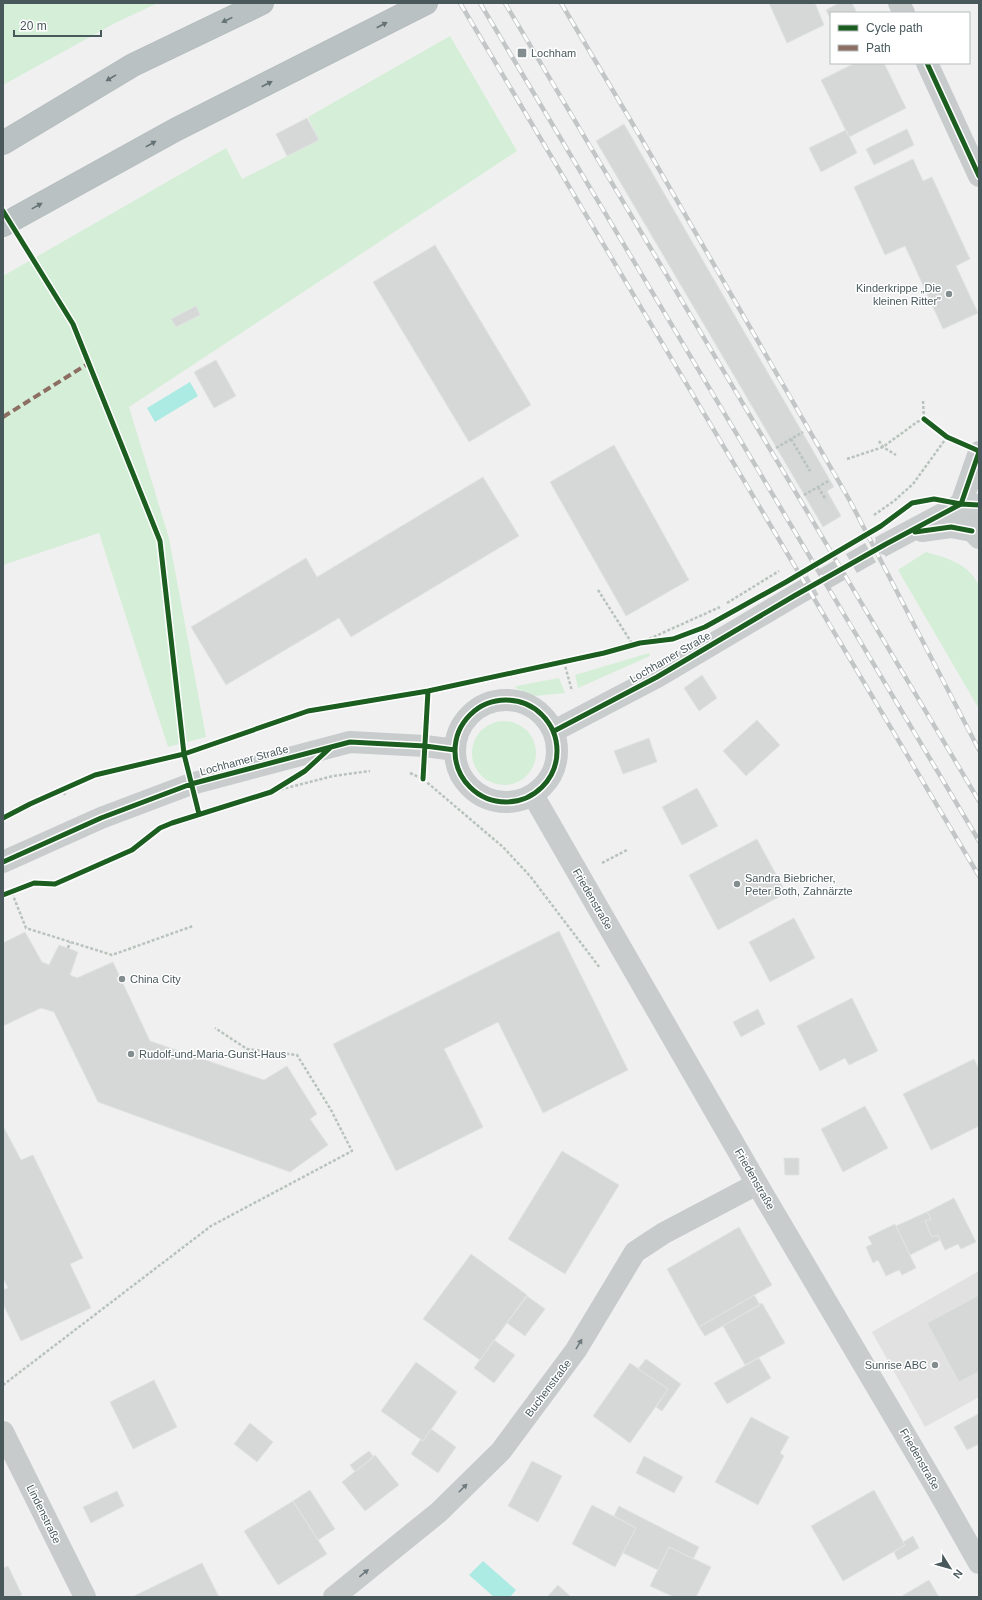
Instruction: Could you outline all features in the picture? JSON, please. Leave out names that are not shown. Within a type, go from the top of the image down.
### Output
[{"type":"highway","points":[[3,143],[132,65],[262,3]]},
{"type":"highway","points":[[3,225],[175,130],[426,3]]},
{"type":"street","points":[[899,3],[904,12]]},
{"type":"street","points":[[927,64],[979,176]]},
{"type":"street","points":[[909,533],[951,527],[977,532],[970,504],[970,448]]},
{"type":"street","points":[[886,544],[970,504]]},
{"type":"street","name":"Lochhamer Straße","points":[[554,731],[657,677],[794,596]]},
{"type":"street","points":[[502,700],[518,700],[533,707],[545,717],[554,731],[558,755],[550,778],[533,795],[512,802],[491,800],[472,789],[459,772],[455,750],[461,726],[478,708],[502,700]]},
{"type":"street","name":"Lochhamer Straße","points":[[3,862],[101,818],[191,784],[350,742],[425,746],[455,750]]},
{"type":"street","name":"Friedenstraße","points":[[533,795],[757,1184],[933,1482],[979,1563]]},
{"type":"street","name":"Buchenstraße","points":[[334,1597],[440,1512],[501,1450],[576,1350],[635,1252],[664,1233],[757,1184]]},
{"type":"street","name":"Lindenstraße","points":[[3,1432],[85,1597]]},
{"type":"path","points":[[923,401],[924,419],[947,437],[970,448]]},
{"type":"path","points":[[847,459],[883,447],[917,422],[924,419]]},
{"type":"path","points":[[776,448],[803,432]]},
{"type":"path","points":[[874,515],[894,501],[913,484],[947,437]]},
{"type":"path","points":[[791,439],[810,472]]},
{"type":"path","points":[[879,441],[883,447],[896,454]]},
{"type":"path","points":[[804,495],[830,480]]},
{"type":"path","points":[[818,487],[826,500]]},
{"type":"path","points":[[640,643],[718,608],[779,571]]},
{"type":"path","points":[[598,590],[633,645]]},
{"type":"path","points":[[640,643],[660,641]]},
{"type":"path","points":[[564,662],[572,691]]},
{"type":"path","points":[[271,792],[333,776],[376,770]]},
{"type":"path","points":[[404,770],[423,778],[503,847],[530,876],[602,970]]},
{"type":"path","points":[[271,792],[291,780]]},
{"type":"path","points":[[62,789],[65,795]]},
{"type":"path","points":[[601,863],[627,850]]},
{"type":"path","points":[[12,893],[26,928],[112,955],[193,926]]},
{"type":"path","points":[[68,948],[70,942]]},
{"type":"path","points":[[3,1384],[211,1226],[352,1151],[331,1110],[297,1055],[247,1049],[215,1028]]},
{"type":"shaded area","name":"Sunrise ABC","points":[[979,1271],[979,1397],[925,1427],[872,1332]]},
{"type":"green space","points":[[3,3],[158,3],[117,22],[3,85]]},
{"type":"green space","points":[[450,36],[517,151],[129,407],[169,538],[206,737],[168,747],[99,533],[3,565],[3,276],[226,148],[242,179],[319,140],[308,117]]},
{"type":"green space","points":[[926,552],[950,560],[964,567],[975,578],[979,586],[979,709],[898,570]]},
{"type":"green space","points":[[649,653],[650,656],[578,688],[575,675]]},
{"type":"green space","points":[[559,678],[565,693],[535,696],[515,688],[516,686]]},
{"type":"green space","points":[[504,721],[522,727],[530,735],[536,753],[530,771],[522,779],[504,785],[486,779],[478,771],[472,753],[478,735],[486,727]]},
{"type":"water","points":[[190,382],[198,396],[155,422],[147,408]]},
{"type":"water","points":[[483,1561],[516,1590],[510,1597],[494,1597],[469,1575]]},
{"type":"building","points":[[769,3],[815,3],[824,25],[787,43]]},
{"type":"building","points":[[839,3],[852,3],[856,12],[830,12],[830,18],[826,10]]},
{"type":"building","points":[[853,64],[884,64],[906,108],[849,137],[821,80]]},
{"type":"building","points":[[307,118],[319,140],[287,156],[276,134]]},
{"type":"building","points":[[624,124],[834,487],[827,491],[841,516],[823,527],[596,141]]},
{"type":"building","points":[[907,129],[914,145],[874,165],[866,149]]},
{"type":"building","points":[[846,130],[857,153],[821,172],[809,148]]},
{"type":"building","points":[[913,159],[923,181],[932,177],[970,259],[956,266],[978,313],[943,329],[905,246],[885,255],[854,187]]},
{"type":"building","points":[[435,245],[531,405],[469,442],[373,282]]},
{"type":"building","points":[[196,306],[200,315],[176,327],[171,319]]},
{"type":"building","points":[[216,360],[236,396],[214,408],[194,372]]},
{"type":"building","points":[[614,445],[689,580],[626,616],[550,482]]},
{"type":"building","points":[[483,477],[519,536],[351,637],[339,618],[226,685],[191,627],[306,558],[317,577]]},
{"type":"building","points":[[702,675],[717,698],[699,711],[684,688]]},
{"type":"building","points":[[757,720],[780,745],[746,776],[723,751]]},
{"type":"building","points":[[649,738],[657,762],[623,774],[614,751]]},
{"type":"building","points":[[697,788],[718,826],[682,845],[662,807]]},
{"type":"building","name":"Sandra Biebricher, Peter Both, Zahnärzte","points":[[757,839],[786,893],[718,930],[689,875]]},
{"type":"building","points":[[794,918],[815,958],[770,982],[749,942]]},
{"type":"building","points":[[559,931],[628,1070],[543,1113],[498,1022],[444,1049],[483,1127],[396,1171],[333,1044]]},
{"type":"building","name":"Rudolf-und-Maria-Gunst-Haus","points":[[25,932],[42,962],[49,965],[59,945],[78,952],[70,975],[77,978],[113,962],[150,1041],[264,1080],[287,1066],[317,1114],[310,1119],[328,1145],[290,1172],[98,1102],[54,1012],[41,1008],[3,1026],[3,943]]},
{"type":"building","points":[[852,998],[878,1051],[849,1065],[845,1058],[820,1071],[797,1026]]},
{"type":"building","points":[[758,1009],[765,1024],[741,1037],[733,1022]]},
{"type":"building","points":[[974,1059],[979,1069],[979,1126],[931,1150],[903,1094]]},
{"type":"building","points":[[865,1106],[888,1148],[843,1172],[821,1129]]},
{"type":"building","points":[[3,1126],[21,1160],[33,1155],[83,1258],[70,1264],[91,1308],[21,1341],[3,1304],[3,1290],[8,1288],[3,1278]]},
{"type":"building","points":[[562,1151],[619,1185],[565,1274],[508,1239]]},
{"type":"building","points":[[784,1158],[799,1158],[799,1175],[785,1175]]},
{"type":"building","points":[[954,1198],[976,1242],[961,1249],[958,1244],[945,1250],[938,1235],[932,1237],[925,1221],[931,1219],[927,1212]]},
{"type":"building","points":[[927,1212],[931,1219],[925,1221],[932,1237],[938,1235],[940,1240],[910,1255],[896,1226]]},
{"type":"building","points":[[895,1224],[916,1268],[902,1275],[899,1270],[886,1276],[878,1260],[873,1263],[866,1247],[872,1244],[868,1237]]},
{"type":"building","points":[[739,1227],[772,1285],[699,1327],[667,1269]]},
{"type":"building","points":[[471,1254],[527,1295],[480,1360],[423,1319]]},
{"type":"building","points":[[754,1295],[760,1305],[705,1336],[699,1327]]},
{"type":"building","points":[[979,1295],[979,1372],[959,1382],[927,1323]]},
{"type":"building","points":[[527,1296],[545,1309],[525,1336],[507,1323]]},
{"type":"building","points":[[762,1303],[785,1343],[745,1365],[723,1326]]},
{"type":"building","points":[[494,1340],[515,1355],[494,1383],[474,1368]]},
{"type":"building","points":[[759,1358],[771,1378],[727,1404],[714,1383]]},
{"type":"building","points":[[646,1359],[681,1384],[662,1411],[656,1407],[668,1389],[638,1369]]},
{"type":"building","points":[[416,1362],[457,1392],[423,1441],[381,1411]]},
{"type":"building","points":[[630,1363],[668,1389],[630,1443],[593,1416]]},
{"type":"building","points":[[154,1380],[177,1427],[133,1449],[110,1402]]},
{"type":"building","points":[[978,1414],[979,1444],[967,1450],[954,1427]]},
{"type":"building","points":[[751,1417],[789,1437],[780,1453],[784,1456],[758,1505],[715,1482]]},
{"type":"building","points":[[250,1423],[273,1442],[257,1462],[234,1444]]},
{"type":"building","points":[[431,1429],[456,1447],[438,1473],[411,1454],[421,1439],[423,1441]]},
{"type":"building","points":[[369,1451],[374,1457],[355,1472],[350,1465]]},
{"type":"building","points":[[375,1455],[399,1485],[365,1511],[342,1482]]},
{"type":"building","points":[[644,1456],[683,1477],[674,1493],[636,1473]]},
{"type":"building","points":[[532,1461],[562,1476],[538,1522],[508,1506]]},
{"type":"building","points":[[310,1490],[335,1529],[318,1540],[293,1501]]},
{"type":"building","points":[[874,1490],[905,1545],[843,1581],[811,1526]]},
{"type":"building","points":[[117,1491],[124,1506],[91,1523],[83,1507]]},
{"type":"building","points":[[293,1501],[327,1554],[278,1585],[244,1531]]},
{"type":"building","points":[[592,1505],[636,1528],[615,1567],[572,1544]]},
{"type":"building","points":[[619,1506],[699,1547],[693,1559],[669,1547],[658,1570],[623,1553],[636,1528],[614,1516]]},
{"type":"building","points":[[913,1536],[919,1548],[898,1560],[894,1552],[905,1545],[903,1542]]},
{"type":"building","points":[[669,1547],[711,1567],[696,1597],[674,1597],[650,1586]]},
{"type":"building","points":[[202,1563],[219,1597],[132,1597]]},
{"type":"building","points":[[8,1566],[22,1595],[17,1597],[3,1597],[3,1568]]},
{"type":"building","points":[[929,1580],[939,1597],[902,1596]]},
{"type":"building","points":[[558,1585],[571,1597],[547,1597]]},
{"type":"tunnel","points":[[794,596],[886,544]]},
{"type":"railway","points":[[460,3],[979,876]]},
{"type":"railway","points":[[480,3],[979,841]]},
{"type":"railway","points":[[505,3],[979,801]]},
{"type":"railway","points":[[561,3],[641,138],[850,501],[979,750]]},
{"type":"marked path","points":[[3,417],[89,363]]},
{"type":"cycle path","points":[[927,64],[979,176]]},
{"type":"cycle path","points":[[3,211],[73,324],[160,541],[184,754],[199,814]]},
{"type":"cycle path","points":[[924,419],[947,437],[979,451]]},
{"type":"cycle path","points":[[961,504],[979,452]]},
{"type":"cycle path","points":[[3,818],[30,804],[95,775],[184,754],[308,711],[428,691],[604,653],[640,643],[673,639],[705,627],[786,582],[881,526],[912,503],[934,499],[961,504]]},
{"type":"cycle path","points":[[554,731],[657,677],[794,596],[961,504],[979,505]]},
{"type":"cycle path","points":[[915,532],[951,527],[972,531]]},
{"type":"cycle path","points":[[423,779],[428,691]]},
{"type":"cycle path","points":[[506,700],[525,704],[542,715],[553,732],[557,751],[553,770],[542,787],[525,798],[506,802],[487,798],[470,787],[459,770],[455,751],[459,732],[470,715],[487,704],[506,700]]},
{"type":"cycle path","points":[[3,862],[101,818],[191,784],[350,742],[425,746],[455,750]]},
{"type":"cycle path","points":[[3,895],[34,883],[55,884],[132,850],[160,828],[271,792],[305,771],[330,748]]},
{"type":"place","name":"Lochham","points":[[522,53]]},
{"type":"place","name":"Kinderkrippe „Die kleinen Ritter\"","points":[[949,294]]},
{"type":"place","name":"Sandra Biebricher, Peter Both, Zahnärzte","points":[[737,884]]},
{"type":"place","name":"China City","points":[[122,979]]},
{"type":"place","name":"Rudolf-und-Maria-Gunst-Haus","points":[[131,1054]]},
{"type":"place","name":"Sunrise ABC","points":[[935,1365]]}]
